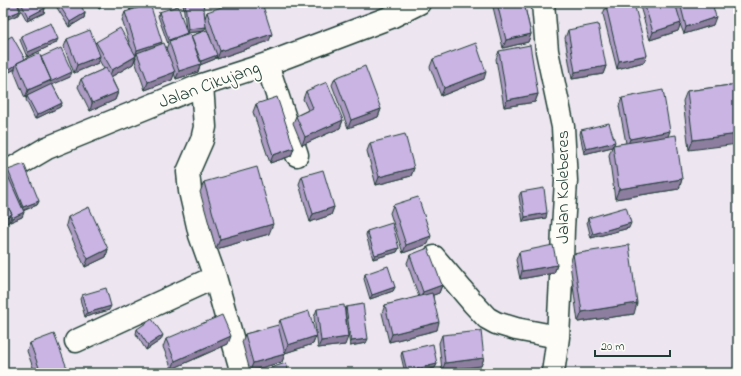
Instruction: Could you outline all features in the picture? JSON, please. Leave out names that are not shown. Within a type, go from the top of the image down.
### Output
[{"type":"street","name":"Jalan Cikujang","points":[[3,174],[47,148],[202,85],[267,64],[391,17],[419,3]]},
{"type":"street","name":"Jalan Koleberes","points":[[543,3],[547,51],[564,128],[566,174],[558,337],[553,373]]},
{"type":"street","points":[[267,64],[297,155]]},
{"type":"street","points":[[202,85],[205,127],[202,140],[188,172],[190,191],[200,235],[242,373]]},
{"type":"street","points":[[434,257],[487,318],[496,323],[516,329],[558,337]]},
{"type":"street","points":[[76,341],[214,277]]},
{"type":"building","points":[[3,3],[17,3],[20,11],[3,18]]},
{"type":"building","points":[[21,3],[42,3],[45,8],[28,17]]},
{"type":"building","points":[[58,3],[79,3],[85,13],[70,22]]},
{"type":"building","points":[[185,3],[203,3],[206,27],[188,29]]},
{"type":"building","points":[[233,3],[262,3],[272,34],[220,51],[207,12]]},
{"type":"building","points":[[497,3],[524,3],[531,34],[506,40]]},
{"type":"building","points":[[618,3],[634,3],[647,55],[619,61],[606,6]]},
{"type":"building","points":[[644,3],[675,3],[681,23],[653,32]]},
{"type":"building","points":[[680,3],[712,3],[716,17],[686,27]]},
{"type":"building","points":[[150,4],[162,42],[137,50],[125,12]]},
{"type":"building","points":[[178,6],[187,33],[169,40],[159,12]]},
{"type":"building","points":[[51,23],[58,39],[28,52],[21,36]]},
{"type":"building","points":[[598,24],[606,66],[575,72],[568,30]]},
{"type":"building","points":[[120,28],[136,56],[112,70],[96,42]]},
{"type":"building","points":[[90,30],[100,56],[77,65],[67,39]]},
{"type":"building","points":[[207,30],[217,55],[201,61],[191,36]]},
{"type":"building","points":[[190,34],[201,64],[179,71],[169,41]]},
{"type":"building","points":[[12,36],[25,59],[6,71],[3,66],[3,41]]},
{"type":"building","points":[[164,43],[175,72],[148,82],[137,53]]},
{"type":"building","points":[[476,43],[486,72],[444,88],[433,59]]},
{"type":"building","points":[[530,45],[538,94],[507,100],[499,51]]},
{"type":"building","points":[[61,48],[72,72],[50,82],[51,80],[41,57]]},
{"type":"building","points":[[39,53],[51,80],[28,90],[17,63]]},
{"type":"building","points":[[365,66],[381,109],[351,120],[335,78]]},
{"type":"building","points":[[106,68],[118,92],[92,103],[81,79]]},
{"type":"building","points":[[327,82],[343,120],[305,137],[296,116],[313,108],[306,91]]},
{"type":"building","points":[[52,84],[62,103],[37,115],[27,96]]},
{"type":"building","points":[[738,84],[738,134],[693,140],[687,91]]},
{"type":"building","points":[[663,90],[670,131],[630,139],[622,98]]},
{"type":"building","points":[[277,97],[294,148],[273,155],[256,104]]},
{"type":"building","points":[[609,123],[615,142],[586,149],[581,130]]},
{"type":"building","points":[[405,134],[414,168],[379,177],[370,143]]},
{"type":"building","points":[[676,135],[682,179],[619,189],[613,145]]},
{"type":"building","points":[[24,164],[39,201],[23,207],[8,170]]},
{"type":"building","points":[[257,167],[273,224],[220,239],[204,182]]},
{"type":"building","points":[[323,170],[334,207],[313,214],[302,176]]},
{"type":"building","points":[[8,176],[24,212],[12,218],[12,214],[3,198],[3,179]]},
{"type":"building","points":[[544,188],[547,213],[525,217],[521,192]]},
{"type":"building","points":[[418,197],[431,236],[406,245],[393,205]]},
{"type":"building","points":[[3,198],[12,214],[3,219]]},
{"type":"building","points":[[89,207],[108,249],[88,259],[68,217]]},
{"type":"building","points":[[626,207],[631,223],[593,234],[588,218]]},
{"type":"building","points":[[392,223],[399,248],[375,255],[367,231]]},
{"type":"building","points":[[553,245],[557,265],[522,271],[519,252]]},
{"type":"building","points":[[629,245],[637,303],[582,312],[573,254]]},
{"type":"building","points":[[428,248],[442,285],[423,292],[410,255]]},
{"type":"building","points":[[388,266],[395,287],[372,295],[365,274]]},
{"type":"building","points":[[106,288],[111,306],[87,313],[82,295]]},
{"type":"building","points":[[432,293],[439,322],[392,334],[385,305]]},
{"type":"building","points":[[363,304],[368,339],[351,341],[346,307]]},
{"type":"building","points":[[344,305],[348,337],[321,341],[317,309]]},
{"type":"building","points":[[309,311],[316,336],[288,345],[280,320]]},
{"type":"building","points":[[222,315],[231,336],[175,361],[166,339]]},
{"type":"building","points":[[152,319],[163,335],[148,345],[137,329]]},
{"type":"building","points":[[278,325],[285,354],[253,363],[245,334]]},
{"type":"building","points":[[481,331],[484,358],[445,363],[442,335]]},
{"type":"building","points":[[54,334],[67,368],[54,373],[41,373],[30,343]]},
{"type":"building","points":[[433,344],[437,364],[407,371],[402,351]]},
{"type":"building","points":[[286,363],[289,373],[258,372]]},
{"type":"building","points":[[181,368],[183,373],[168,373]]},
{"type":"building","points":[[448,369],[448,373],[422,373]]}]
